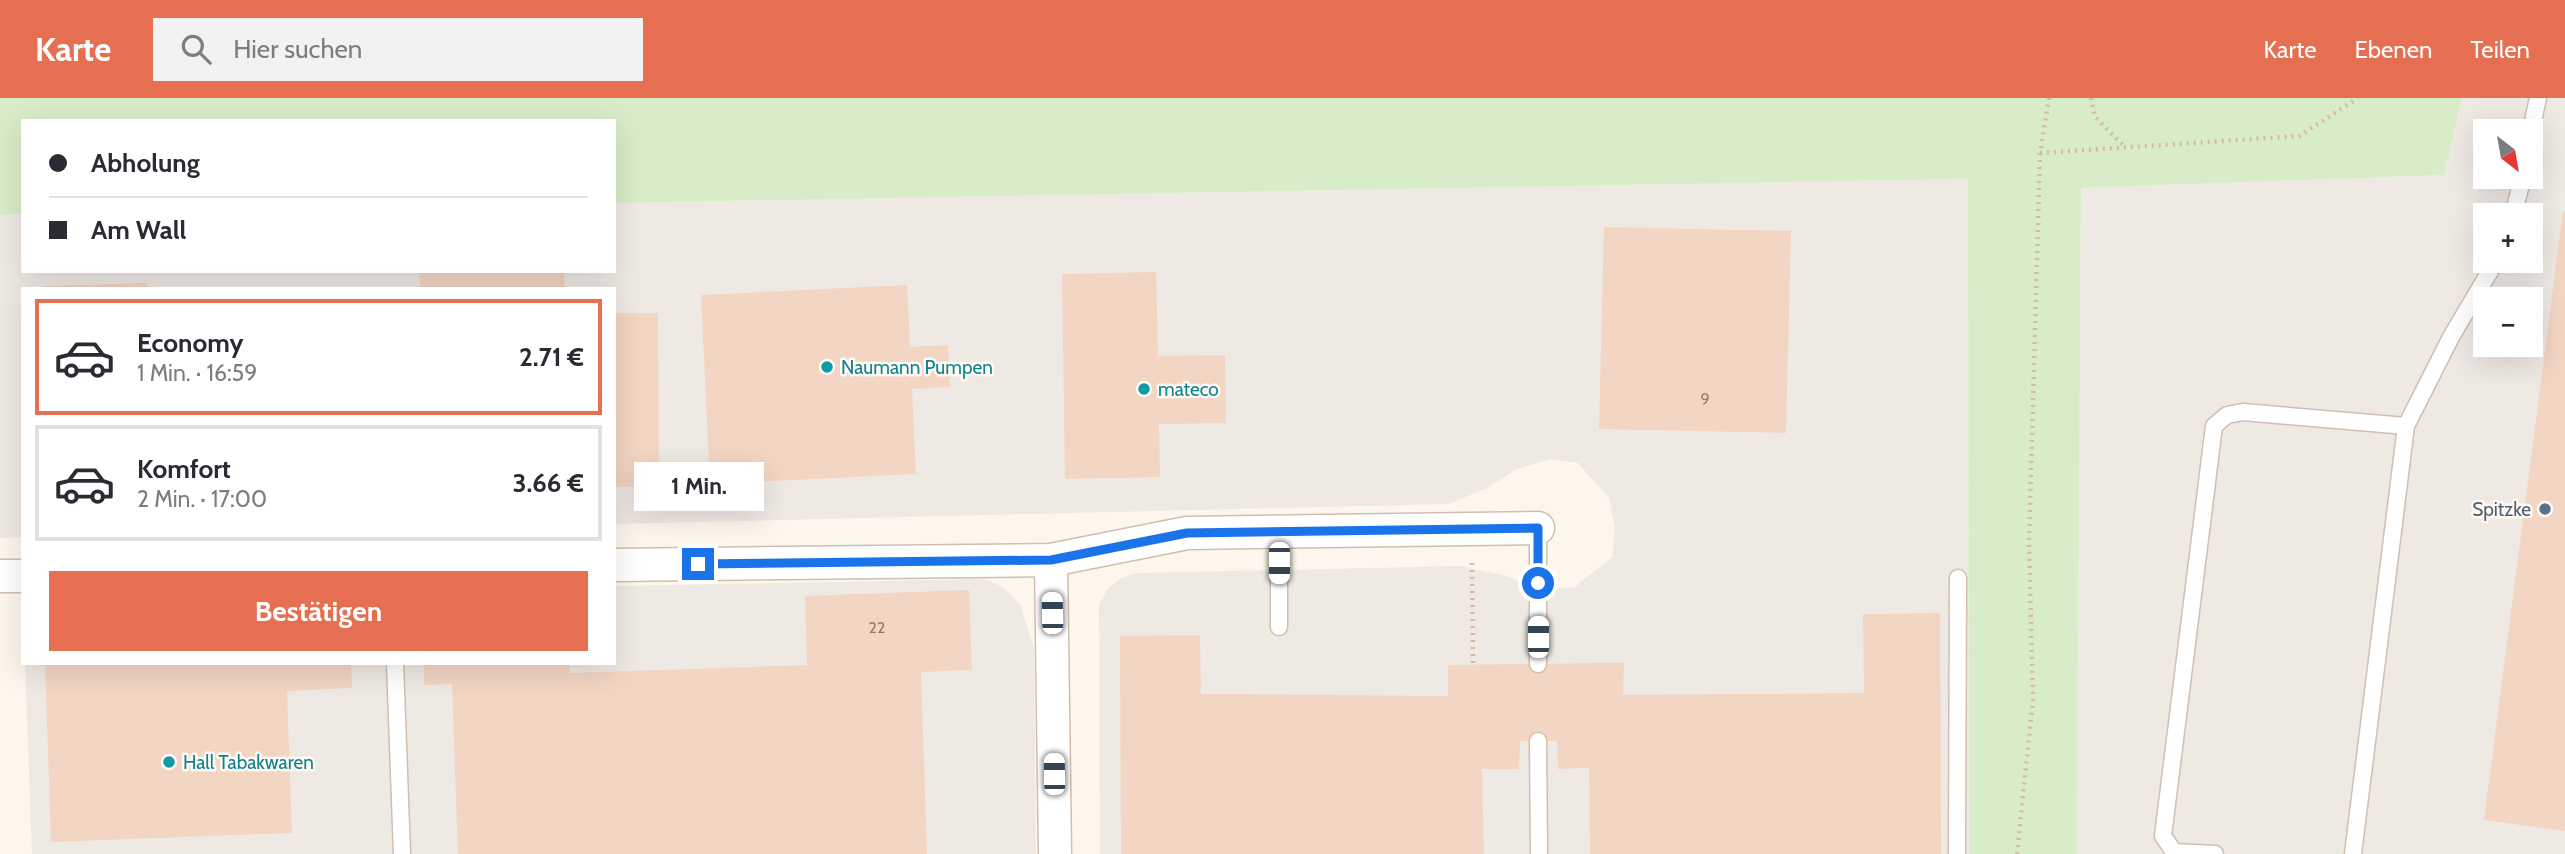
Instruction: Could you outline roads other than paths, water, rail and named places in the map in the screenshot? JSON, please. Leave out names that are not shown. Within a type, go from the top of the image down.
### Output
[{"type":"street","points":[[616,565],[1051,560],[1187,533],[1538,528]]},
{"type":"street","points":[[1051,560],[1055,854]]},
{"type":"street","points":[[0,576],[21,576]]},
{"type":"lane","points":[[2533,119],[2538,98]]},
{"type":"lane","points":[[2353,854],[2406,426],[2451,337],[2489,273]]},
{"type":"lane","points":[[2216,854],[2174,852],[2163,836],[2214,426],[2227,415],[2243,412],[2406,426]]},
{"type":"lane","points":[[1538,528],[1538,664]]},
{"type":"lane","points":[[1279,531],[1279,627]]},
{"type":"lane","points":[[1957,854],[1958,578]]},
{"type":"lane","points":[[395,665],[402,854]]},
{"type":"lane","points":[[1538,741],[1539,854]]},
{"type":"place","name":"Naumann Pumpen","points":[[827,367]]},
{"type":"place","name":"mateco","points":[[1144,389]]},
{"type":"place","name":"Spitzke","points":[[2545,509]]},
{"type":"place","name":"Hall Tabakwaren","points":[[169,762]]}]
